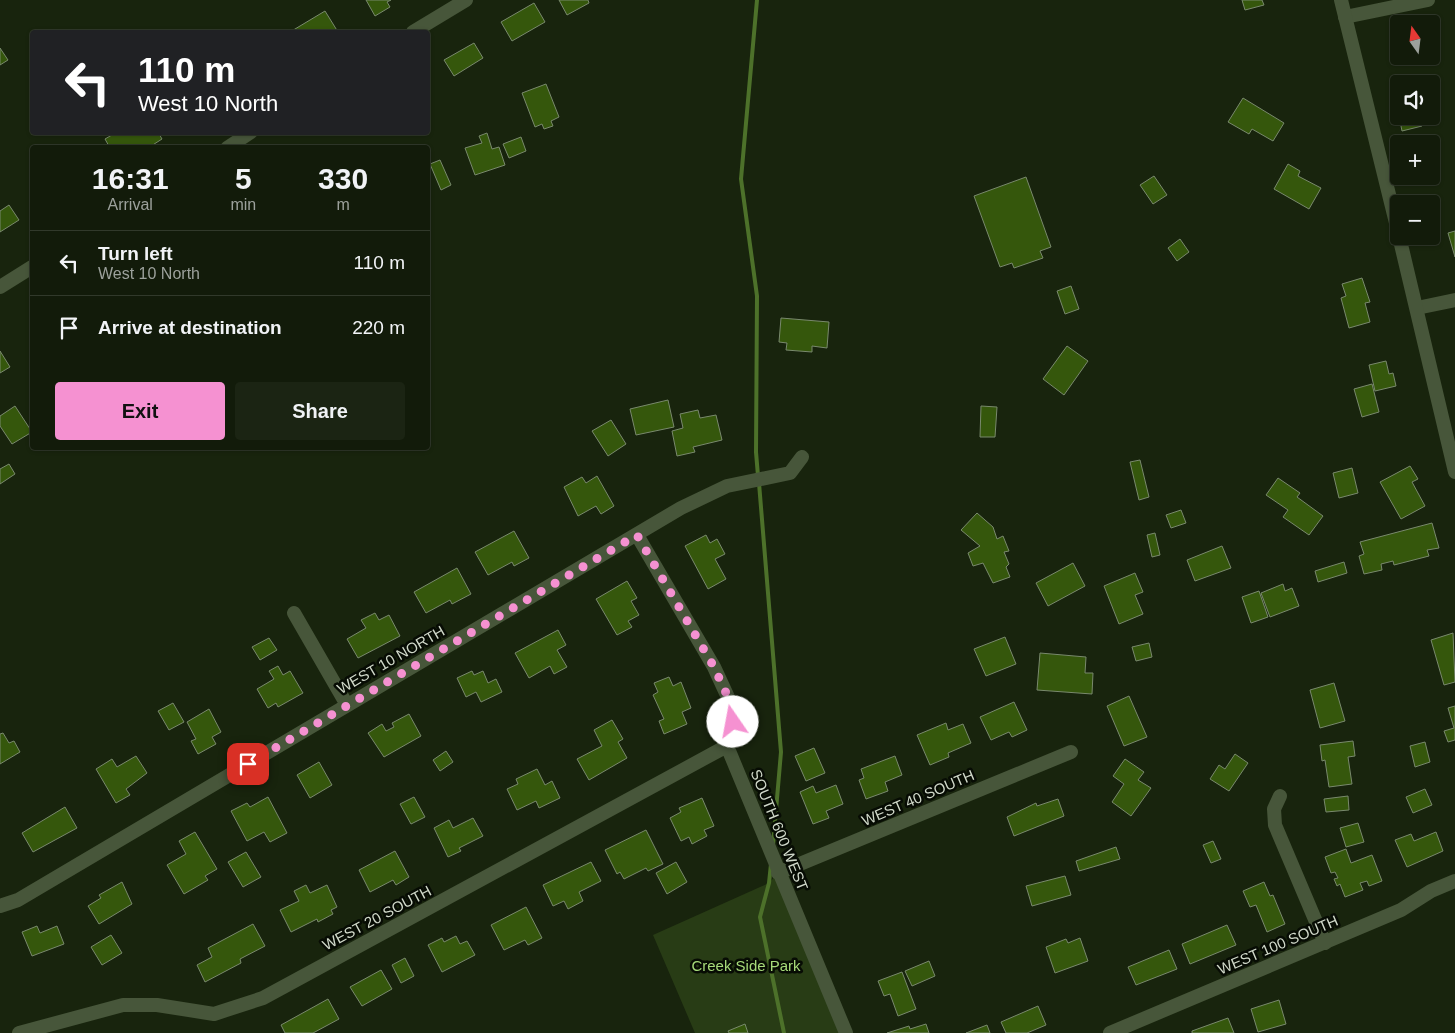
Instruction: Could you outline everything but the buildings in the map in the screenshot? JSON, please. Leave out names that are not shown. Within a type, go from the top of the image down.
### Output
[{"type":"street","points":[[416,30],[466,0]]},
{"type":"street","points":[[1341,0],[1390,199]]},
{"type":"street","points":[[1345,17],[1428,0]]},
{"type":"street","points":[[232,145],[246,135]]},
{"type":"street","points":[[1401,245],[1455,472]]},
{"type":"street","points":[[0,287],[30,268]]},
{"type":"street","points":[[1417,308],[1455,300]]},
{"type":"street","name":"WEST 10 NORTH","points":[[0,906],[18,900],[681,508],[727,486],[790,473],[802,457]]},
{"type":"street","points":[[637,535],[714,667],[732,706],[733,722],[727,746]]},
{"type":"street","points":[[294,614],[346,705]]},
{"type":"street","name":"SOUTH 600 WEST","points":[[727,746],[778,873],[846,1033]]},
{"type":"street","name":"WEST 20 SOUTH","points":[[19,1033],[123,1006],[157,1005],[214,1014],[263,998],[727,746]]},
{"type":"street","name":"WEST 40 SOUTH","points":[[778,873],[1071,752]]},
{"type":"street","points":[[1280,796],[1274,809],[1275,825],[1325,943]]},
{"type":"street","name":"WEST 100 SOUTH","points":[[1110,1033],[1401,910],[1431,891],[1455,881]]},
{"type":"green space","name":"Creek Side Park","points":[[778,873],[846,1033],[695,1033],[653,935],[769,883]]},
{"type":"waterway","points":[[757,0],[741,179],[757,296],[756,452],[758,476]]},
{"type":"waterway","points":[[759,483],[781,752],[773,845]]},
{"type":"waterway","points":[[771,864],[769,883],[760,917],[784,1033]]},
{"type":"route","points":[[248,764],[637,535],[714,667],[732,706],[733,722]]}]
